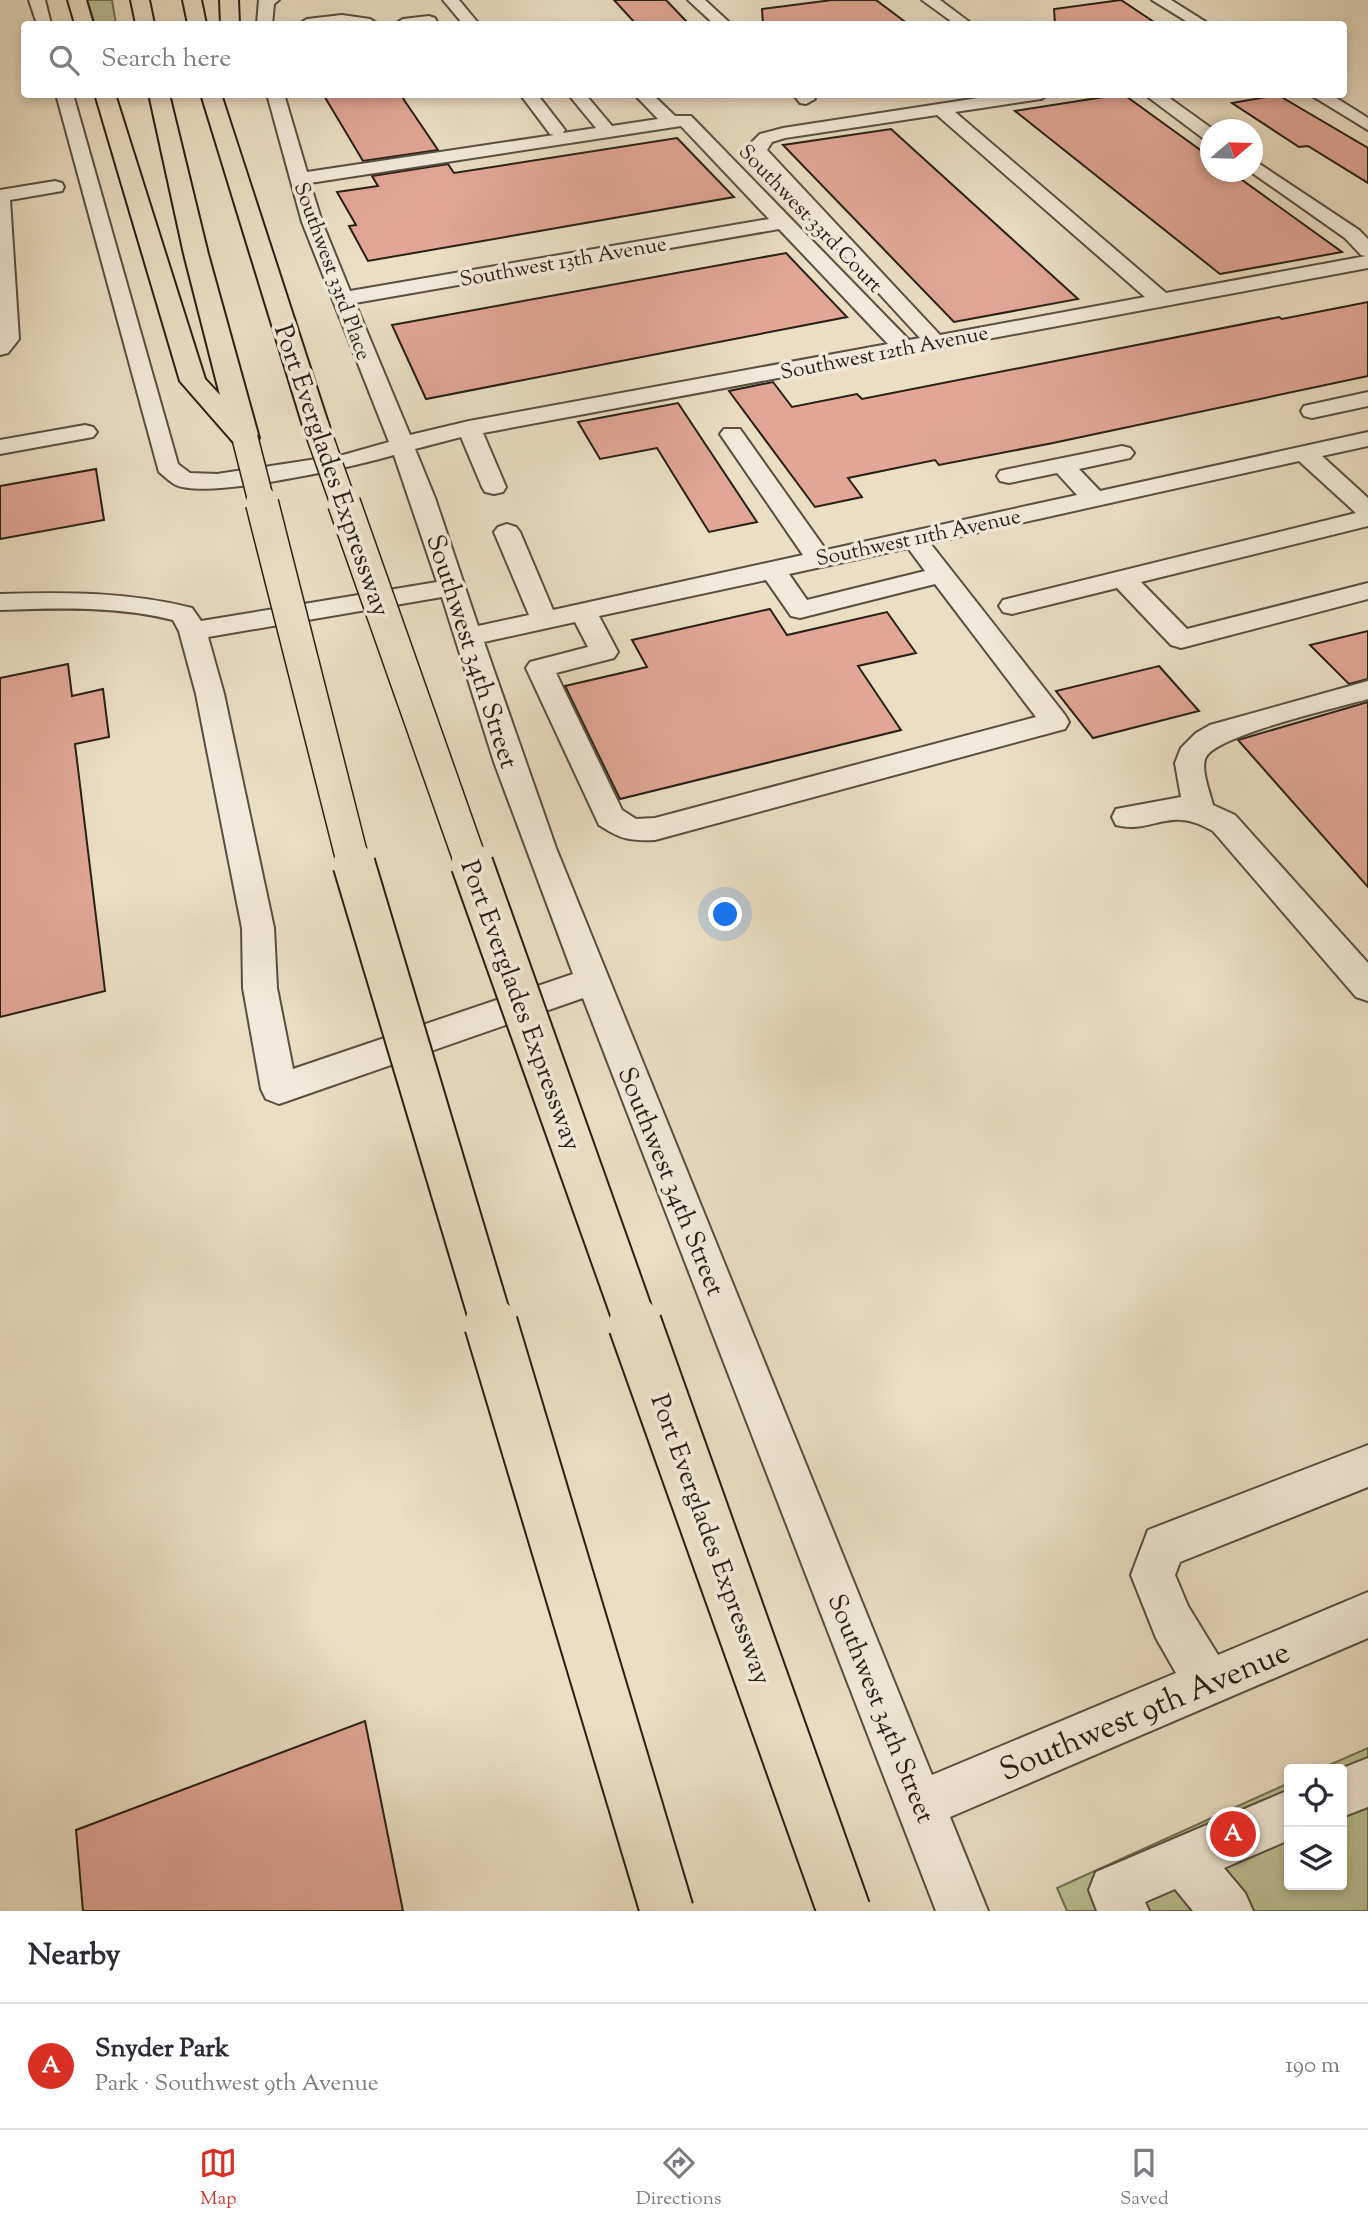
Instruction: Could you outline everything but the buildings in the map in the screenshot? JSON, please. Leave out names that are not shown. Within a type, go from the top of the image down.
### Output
[{"type":"highway","points":[[76,0],[83,21]]},
{"type":"highway","points":[[140,0],[144,21]]},
{"type":"highway","points":[[192,0],[196,21]]},
{"type":"highway","points":[[229,0],[230,21]]},
{"type":"highway","points":[[105,98],[193,381],[245,438]]},
{"type":"highway","points":[[160,98],[192,241],[351,855],[667,1911]]},
{"type":"highway","name":"Port Everglades Expressway","points":[[212,98],[316,426],[844,1911]]},
{"type":"highway","points":[[223,137],[231,98]]},
{"type":"street","points":[[37,0],[43,21]]},
{"type":"street","points":[[451,0],[468,21]]},
{"type":"street","points":[[696,0],[720,21]]},
{"type":"street","points":[[930,0],[960,21]]},
{"type":"street","points":[[1160,0],[1196,21]]},
{"type":"street","points":[[265,21],[268,1]]},
{"type":"street","points":[[332,3],[341,20]]},
{"type":"street","points":[[332,21],[348,21]]},
{"type":"street","name":"Southwest 12th Avenue","points":[[65,98],[167,467],[176,477],[205,483],[346,462],[469,428],[1368,262]]},
{"type":"street","name":"Southwest 33rd Place","points":[[276,98],[298,179],[400,445]]},
{"type":"street","points":[[531,98],[556,130]]},
{"type":"street","points":[[579,98],[608,132]]},
{"type":"street","name":"Southwest 33rd Court","points":[[647,98],[678,121],[784,222],[904,348]]},
{"type":"street","points":[[934,342],[758,151],[758,145],[766,138],[783,133],[1016,98]]},
{"type":"street","points":[[1158,98],[1200,128]]},
{"type":"street","points":[[1324,98],[1368,125]]},
{"type":"street","points":[[942,110],[1161,300]]},
{"type":"street","points":[[298,179],[678,121]]},
{"type":"street","points":[[1263,172],[1352,234],[1368,251]]},
{"type":"street","points":[[0,348],[8,340],[0,197],[55,187]]},
{"type":"street","name":"Southwest 13th Avenue","points":[[342,299],[784,222]]},
{"type":"street","points":[[1312,411],[1368,400]]},
{"type":"street","points":[[469,428],[494,487]]},
{"type":"street","points":[[0,447],[85,432]]},
{"type":"street","points":[[732,434],[818,558]]},
{"type":"street","name":"Southwest 11th Avenue","points":[[468,637],[771,568],[1368,439]]},
{"type":"street","name":"Southwest 34th Street","points":[[400,445],[423,498],[509,762],[593,981],[962,1911]]},
{"type":"street","points":[[1009,476],[1122,453]]},
{"type":"street","points":[[1304,453],[1368,511]]},
{"type":"street","points":[[1062,465],[1094,499]]},
{"type":"street","points":[[1012,606],[1368,518]]},
{"type":"street","points":[[507,532],[544,620]]},
{"type":"street","points":[[583,611],[604,652],[540,668],[610,817],[630,830],[655,829],[1055,722],[913,538]]},
{"type":"street","points":[[771,568],[800,610],[942,575]]},
{"type":"street","points":[[1122,578],[1181,639],[1368,591]]},
{"type":"street","points":[[0,602],[68,600],[163,608],[188,623],[452,587]]},
{"type":"street","points":[[188,623],[210,694],[258,928],[260,988],[279,1089],[593,981]]},
{"type":"street","points":[[1199,808],[1188,762],[1195,748],[1220,732],[1368,690]]},
{"type":"street","points":[[1127,817],[1184,807],[1199,808],[1224,823],[1368,988]]},
{"type":"street","points":[[1208,1683],[1172,1622],[1153,1575],[1164,1546],[1368,1466]]},
{"type":"street","name":"Southwest 9th Avenue","points":[[920,1805],[1368,1615]]},
{"type":"street","points":[[1347,1791],[1368,1782]]},
{"type":"street","points":[[1123,1911],[1114,1890],[1284,1817]]},
{"type":"street","points":[[1183,1860],[1227,1911]]},
{"type":"green space","points":[[87,0],[112,0],[116,21],[94,21]]},
{"type":"green space","points":[[1368,1748],[1368,1911],[1067,1911],[1057,1888],[1284,1785],[1284,1890],[1347,1890],[1347,1764],[1331,1764]]},
{"type":"place","name":"Snyder Park","points":[[1233,1834]]}]
